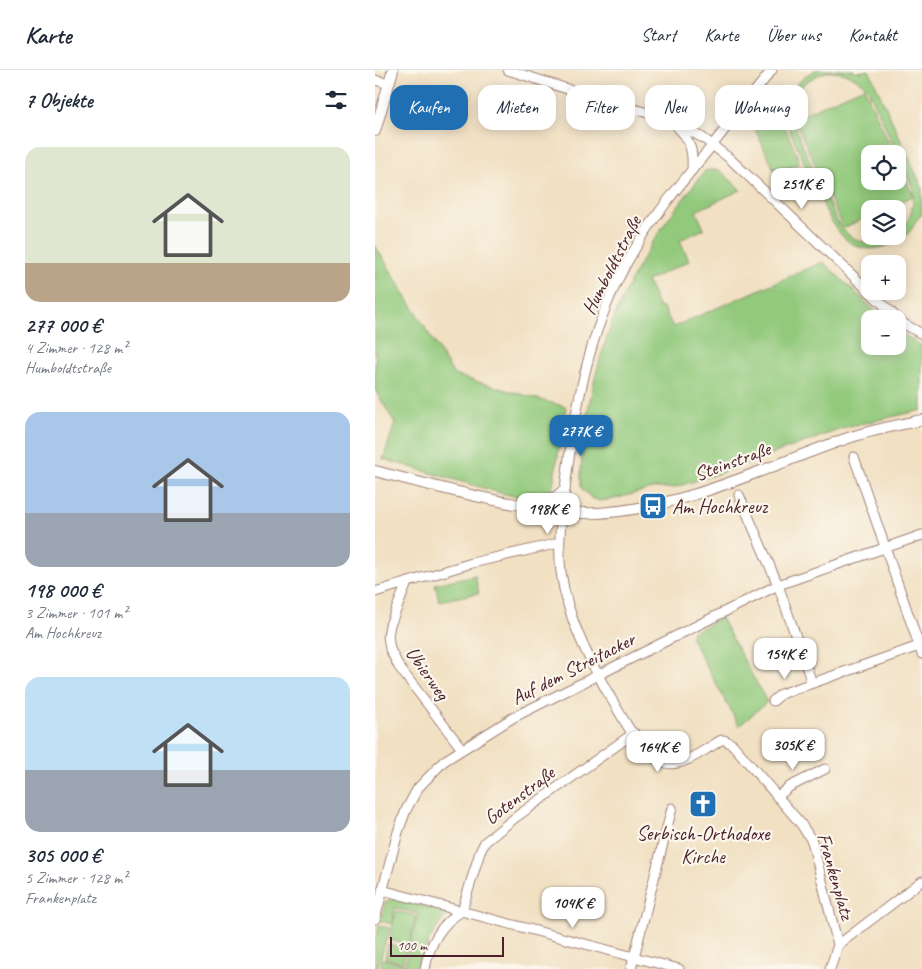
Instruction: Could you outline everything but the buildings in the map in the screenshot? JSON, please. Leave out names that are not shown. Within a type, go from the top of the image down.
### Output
[{"type":"main road","points":[[375,131],[393,70]]},
{"type":"main road","name":"Steinstraße","points":[[375,471],[485,499],[562,512],[597,513],[653,506],[701,492],[851,437],[922,420]]},
{"type":"main road","points":[[542,509],[565,489]]},
{"type":"street","points":[[508,70],[645,112]]},
{"type":"street","name":"Humboldtstraße","points":[[692,758],[672,764],[660,761],[651,755],[634,733],[597,675],[575,629],[561,574],[559,543],[562,512],[578,401],[587,363],[613,288],[655,217],[772,70]]},
{"type":"street","points":[[375,80],[389,84]]},
{"type":"street","points":[[680,130],[686,135],[693,156],[692,170]]},
{"type":"street","points":[[687,130],[713,145],[761,188],[903,324],[922,334]]},
{"type":"street","points":[[773,701],[781,694],[921,648],[854,457]]},
{"type":"street","points":[[739,495],[777,585],[812,683]]},
{"type":"street","name":"Auf dem Streitacker","points":[[375,919],[398,832],[418,788],[444,761],[514,717],[777,585],[922,535]]},
{"type":"street","points":[[375,592],[472,563],[559,543]]},
{"type":"street","name":"Ubierweg","points":[[407,582],[390,625],[388,636],[390,649],[399,667],[463,749]]},
{"type":"street","name":"Gotenstraße","points":[[462,911],[480,852],[485,842],[507,824],[634,733]]},
{"type":"street","name":"Frankenplatz","points":[[692,758],[720,741],[727,741],[801,824],[812,841],[838,945]]},
{"type":"street","points":[[777,797],[789,787],[825,769]]},
{"type":"street","points":[[631,969],[672,808]]},
{"type":"street","points":[[830,969],[838,945],[922,881]]},
{"type":"street","points":[[382,890],[679,969]]},
{"type":"street","points":[[425,969],[428,954],[438,933],[454,916],[462,911]]},
{"type":"green space","points":[[815,70],[853,70],[857,72],[869,70],[903,145],[893,145],[864,84],[844,74],[832,72],[826,72],[804,85],[797,85]]},
{"type":"green space","points":[[864,87],[890,145],[861,145],[861,190],[906,190],[906,180],[913,196],[904,200],[861,200],[861,220],[843,228],[799,130],[808,130],[808,112]]},
{"type":"green space","points":[[755,130],[786,130],[800,163],[776,174]]},
{"type":"green space","points":[[790,130],[797,130],[836,219],[847,233],[861,241],[861,245],[889,245],[873,249],[860,247],[840,234],[826,211]]},
{"type":"green space","points":[[906,152],[922,187],[922,215],[906,235],[906,223],[913,205],[912,186],[906,173]]},
{"type":"green space","points":[[720,170],[741,190],[696,211],[704,229],[680,240],[689,261],[647,281],[659,308],[663,307],[673,327],[823,262],[861,298],[861,300],[864,300],[874,310],[861,310],[861,355],[906,355],[906,336],[922,346],[922,410],[847,427],[673,488],[655,488],[610,500],[600,501],[591,498],[583,491],[581,485],[582,451],[591,395],[602,353],[616,313],[634,274],[666,222],[705,171]]},
{"type":"green space","points":[[375,245],[454,375],[566,407],[553,485],[549,497],[544,500],[534,501],[383,459],[395,423],[375,390]]},
{"type":"green space","points":[[475,575],[479,593],[439,601],[435,584]]},
{"type":"green space","points":[[721,618],[767,702],[739,726],[691,638],[691,633]]},
{"type":"green space","points":[[392,898],[445,912],[446,915],[429,940],[421,969],[381,967],[382,959],[405,965],[418,914],[395,908],[391,924],[380,921],[385,903]]},
{"type":"green space","points":[[396,911],[416,916],[409,945],[389,940]]},
{"type":"green space","points":[[379,926],[390,928],[377,969],[375,969],[375,942]]},
{"type":"green space","points":[[388,944],[407,949],[403,963],[385,958]]},
{"type":"place","name":"Am Hochkreuz","points":[[653,506]]},
{"type":"place","name":"Serbisch-Orthodoxe Kirche","points":[[703,804]]}]
